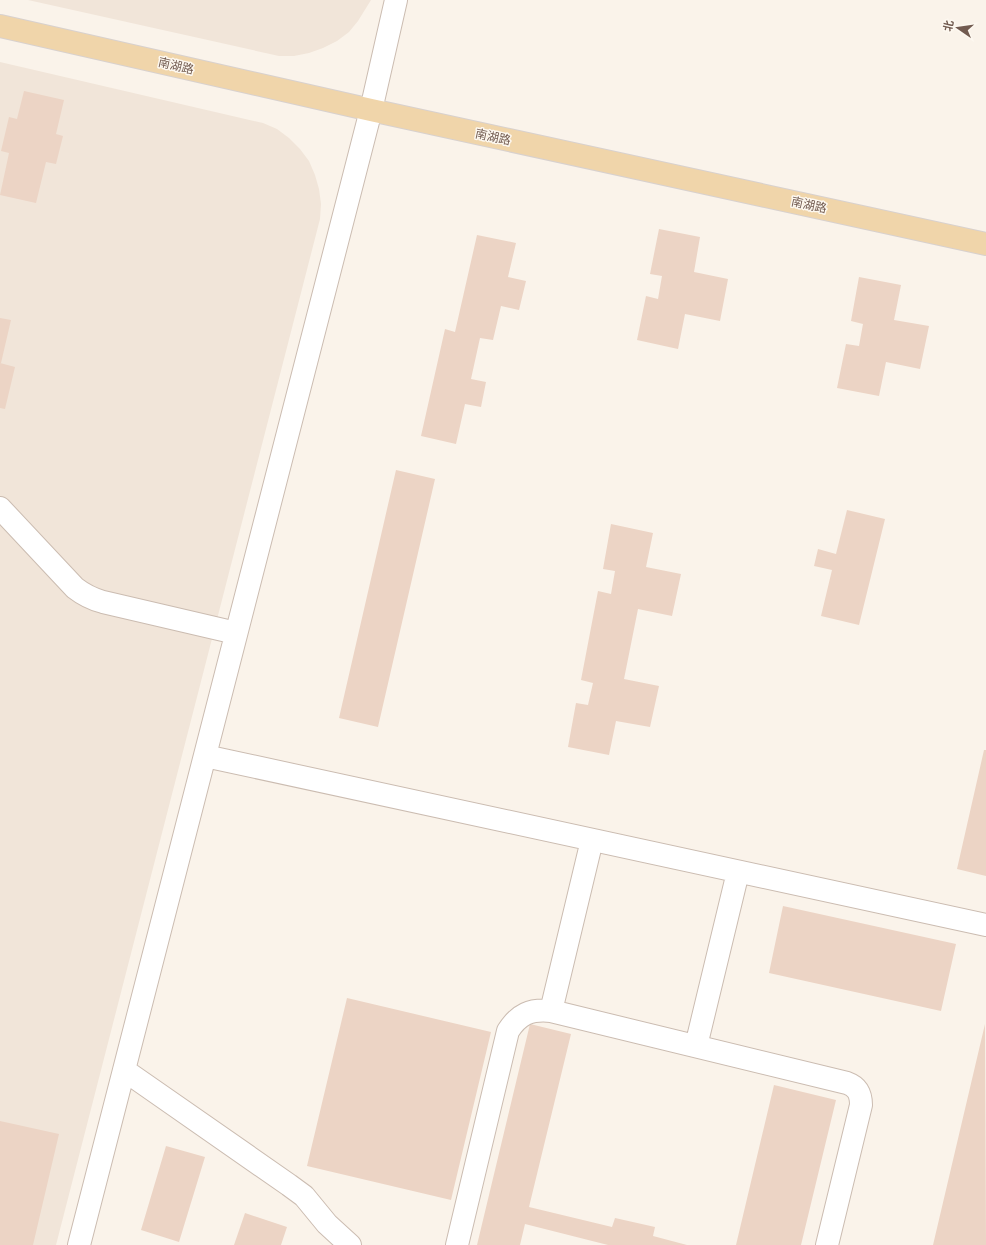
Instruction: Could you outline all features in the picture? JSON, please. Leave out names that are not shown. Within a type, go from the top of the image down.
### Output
[{"type":"main road","name":"南湖路","points":[[0,26],[371,110],[986,244]]},
{"type":"street","points":[[79,1245],[371,110],[396,0]]},
{"type":"street","points":[[0,508],[75,588],[92,599],[236,633]]},
{"type":"street","points":[[205,756],[986,925]]},
{"type":"street","points":[[551,1011],[592,840]]},
{"type":"street","points":[[696,1046],[738,872]]},
{"type":"street","points":[[457,1245],[508,1031],[522,1016],[531,1011],[540,1010],[551,1011],[696,1046],[854,1086],[861,1098],[861,1105],[827,1245]]},
{"type":"street","points":[[124,1070],[304,1196],[327,1224],[350,1245]]},
{"type":"shaded area","points":[[28,0],[371,0],[349,32],[337,41],[309,53],[294,56],[279,56]]},
{"type":"shaded area","points":[[0,62],[263,123],[277,129],[300,149],[309,161],[319,189],[321,204],[320,219],[56,1245],[0,1245]]},
{"type":"building","points":[[24,91],[64,100],[56,134],[63,136],[56,164],[46,162],[36,203],[0,195],[9,153],[1,151],[9,117],[17,119]]},
{"type":"building","points":[[659,229],[700,237],[694,272],[728,279],[720,321],[685,314],[678,349],[637,340],[646,296],[658,299],[662,276],[650,274]]},
{"type":"building","points":[[477,235],[516,243],[508,277],[526,281],[519,310],[501,306],[493,340],[480,338],[471,379],[486,382],[481,407],[465,404],[456,444],[421,436],[445,329],[455,332]]},
{"type":"building","points":[[859,277],[901,285],[894,320],[929,326],[920,369],[886,362],[879,396],[837,388],[846,344],[859,346],[863,324],[851,321]]},
{"type":"building","points":[[0,318],[11,320],[1,363],[0,363]]},
{"type":"building","points":[[0,363],[15,367],[5,409],[0,408]]},
{"type":"building","points":[[396,470],[435,479],[378,727],[339,718]]},
{"type":"building","points":[[847,510],[885,519],[859,625],[821,616],[832,570],[814,566],[818,549],[836,554]]},
{"type":"building","points":[[611,524],[653,533],[646,567],[681,574],[672,616],[638,609],[624,679],[659,686],[650,727],[616,721],[609,755],[568,747],[576,703],[588,705],[593,683],[581,680],[598,591],[611,594],[615,571],[603,569]]},
{"type":"building","points":[[984,750],[986,750],[986,876],[957,869]]},
{"type":"building","points":[[783,906],[956,944],[941,1011],[769,973]]},
{"type":"building","points":[[347,998],[491,1032],[451,1200],[307,1166]]},
{"type":"building","points":[[530,1024],[571,1034],[529,1207],[612,1227],[615,1218],[655,1227],[653,1236],[687,1245],[608,1245],[525,1224],[520,1245],[477,1245]]},
{"type":"building","points":[[985,1024],[986,1245],[933,1245]]},
{"type":"building","points":[[774,1085],[836,1100],[801,1245],[736,1245]]},
{"type":"building","points":[[0,1121],[59,1134],[33,1245],[0,1245]]},
{"type":"building","points":[[166,1146],[205,1157],[179,1242],[141,1230]]},
{"type":"building","points":[[245,1213],[287,1227],[281,1245],[234,1245]]}]
